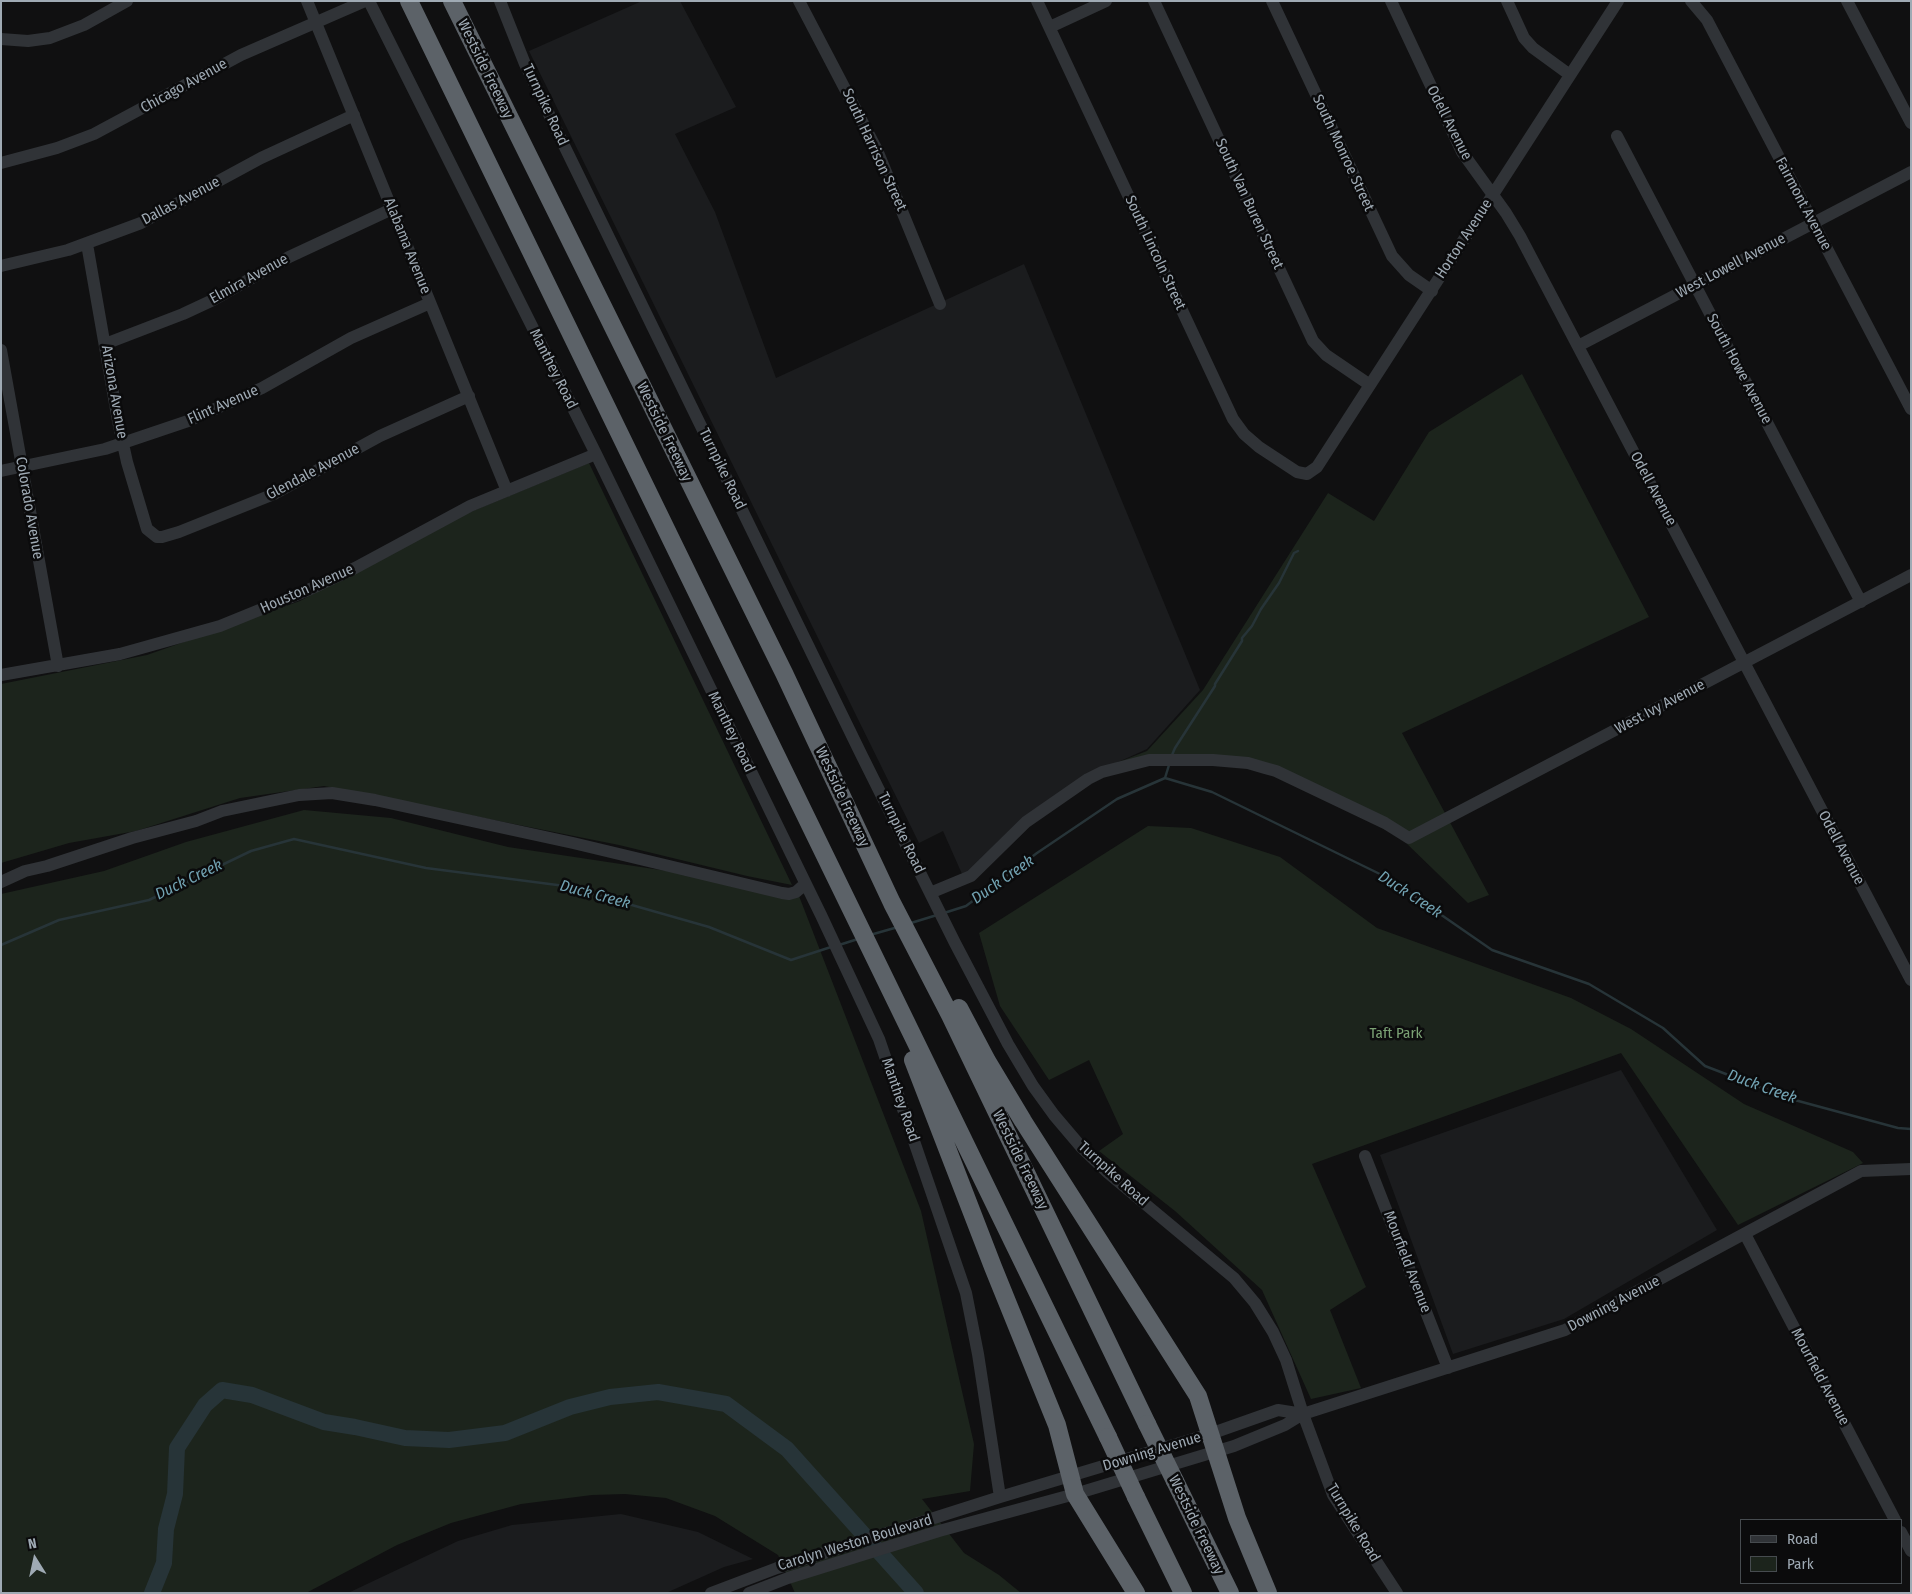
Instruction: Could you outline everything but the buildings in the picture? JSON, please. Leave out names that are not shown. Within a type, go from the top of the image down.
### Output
[{"type":"highway","points":[[406,1],[421,24]]},
{"type":"highway","points":[[410,1],[1183,1593]]},
{"type":"highway","name":"Westside Freeway","points":[[454,5],[784,674],[892,902],[1230,1593]]},
{"type":"highway","points":[[919,954],[941,975],[1008,1097],[1198,1396],[1237,1518],[1268,1593]]},
{"type":"highway","points":[[900,1008],[900,1027],[993,1267],[1058,1425],[1075,1494],[1136,1593]]},
{"type":"street","points":[[1,39],[28,41],[50,38],[78,28],[127,1]]},
{"type":"street","name":"Alabama Avenue","points":[[307,1],[506,491]]},
{"type":"street","name":"Chicago Avenue","points":[[1,163],[49,151],[94,134],[241,55],[364,1]]},
{"type":"street","name":"Manthey Road","points":[[369,1],[596,454],[824,921],[882,1048],[966,1293],[978,1354],[1000,1496]]},
{"type":"street","name":"Turnpike Road","points":[[500,1],[525,64],[545,107],[955,943],[1008,1044],[1033,1086],[1082,1148],[1234,1278],[1255,1303],[1273,1332],[1286,1360],[1303,1414],[1333,1494],[1397,1593]]},
{"type":"street","name":"South Harrison Street","points":[[798,1],[877,150],[940,304]]},
{"type":"street","name":"South Lincoln Street","points":[[1037,1],[1233,419],[1244,434],[1259,447],[1297,472],[1307,474]]},
{"type":"street","points":[[1050,28],[1106,1]]},
{"type":"street","name":"South Van Buren Street","points":[[1154,1],[1313,340],[1326,355],[1370,385]]},
{"type":"street","name":"South Monroe Street","points":[[1272,1],[1392,256],[1409,275],[1432,290]]},
{"type":"street","name":"Odell Avenue","points":[[1391,1],[1462,152],[1520,236],[1911,980]]},
{"type":"street","points":[[1507,1],[1524,38],[1533,48],[1570,76]]},
{"type":"street","name":"Horton Avenue","points":[[1307,474],[1317,467],[1618,1]]},
{"type":"street","name":"Fairmont Avenue","points":[[1691,1],[1706,20],[1911,409]]},
{"type":"street","points":[[1847,1],[1911,123]]},
{"type":"street","name":"Dallas Avenue","points":[[1,266],[87,244],[141,223],[261,158],[354,116]]},
{"type":"street","name":"South Howe Avenue","points":[[1617,136],[1861,602]]},
{"type":"street","name":"West Lowell Avenue","points":[[1578,346],[1911,172]]},
{"type":"street","name":"Elmira Avenue","points":[[105,344],[183,314],[213,300],[289,257],[392,209]]},
{"type":"street","name":"Arizona Avenue","points":[[87,244],[123,444],[142,516],[147,529],[154,535]]},
{"type":"street","name":"Flint Avenue","points":[[1,470],[123,444],[188,421],[228,404],[352,338],[430,303]]},
{"type":"street","name":"Colorado Avenue","points":[[1,350],[58,666]]},
{"type":"street","name":"Glendale Avenue","points":[[154,535],[162,537],[179,532],[274,494],[404,424],[468,396]]},
{"type":"street","name":"Houston Avenue","points":[[1,676],[120,654],[172,641],[265,609],[306,592],[355,568],[445,518],[596,454]]},
{"type":"street","name":"West Ivy Avenue","points":[[932,896],[971,876],[1026,822],[1088,779],[1102,772],[1149,760],[1213,760],[1248,763],[1276,771],[1385,823],[1409,838],[1911,575]]},
{"type":"street","points":[[1,882],[25,871],[47,866],[222,811],[299,795],[332,793],[375,800],[573,843],[782,893],[796,892],[805,884]]},
{"type":"street","name":"Mourfield Avenue","points":[[1365,1156],[1448,1368]]},
{"type":"street","name":"Downing Avenue","points":[[1006,1513],[1234,1446],[1286,1424],[1303,1414],[1573,1327],[1861,1171],[1911,1169]]},
{"type":"street","name":"Mourfield Avenue","points":[[1745,1234],[1894,1519]]},
{"type":"street","name":"Downing Avenue","points":[[1000,1496],[1070,1477],[1210,1434],[1278,1410],[1303,1414]]},
{"type":"street","points":[[939,1531],[946,1522],[988,1507],[1000,1496]]},
{"type":"street","name":"Carolyn Weston Boulevard","points":[[711,1593],[792,1563],[1000,1496]]},
{"type":"street","name":"Carolyn Weston Boulevard","points":[[749,1593],[805,1573],[939,1531],[1006,1513]]},
{"type":"street","points":[[1902,1534],[1911,1551]]},
{"type":"shaded area","points":[[642,1],[680,1],[736,107],[675,134],[715,212],[776,378],[1024,264],[1200,690],[1147,749],[1081,779],[966,883],[943,831],[919,843],[529,51]]},
{"type":"shaded area","points":[[1621,1070],[1717,1230],[1564,1319],[1453,1354],[1380,1155]]},
{"type":"shaded area","points":[[621,1514],[698,1532],[753,1559],[724,1567],[666,1593],[348,1593],[458,1541],[512,1525]]},
{"type":"green space","points":[[1522,374],[1649,617],[1402,733],[1489,895],[1468,903],[1403,840],[1302,782],[1228,761],[1148,765],[1098,770],[1147,751],[1203,690],[1328,493],[1374,521],[1429,432]]},
{"type":"green space","points":[[589,463],[792,885],[619,845],[324,786],[240,798],[136,831],[69,843],[1,863],[1,684],[147,655],[300,601],[463,515]]},
{"type":"green space","points":[[304,810],[391,818],[508,847],[707,877],[799,896],[921,1211],[974,1444],[970,1491],[922,1499],[964,1553],[999,1575],[1021,1593],[795,1593],[778,1555],[715,1516],[666,1498],[625,1494],[592,1495],[521,1504],[451,1523],[397,1545],[306,1593],[1,1593],[1,894],[104,871],[186,842]]},
{"type":"green space","name":"Taft Park","points":[[1148,826],[1191,828],[1280,857],[1377,928],[1571,998],[1631,1029],[1744,1104],[1853,1152],[1863,1163],[1738,1225],[1621,1053],[1312,1164],[1366,1287],[1330,1310],[1361,1388],[1311,1399],[1262,1290],[1175,1211],[1099,1151],[1123,1134],[1089,1060],[1049,1080],[1000,1006],[979,933]]},
{"type":"waterway","points":[[1172,755],[1242,641],[1242,638],[1252,626],[1279,583],[1294,553],[1298,551]]},
{"type":"waterway","points":[[1165,778],[1169,765]]},
{"type":"waterway","name":"Duck Creek","points":[[944,913],[966,906],[1037,853],[1117,799],[1165,778],[1212,792],[1388,878],[1492,950],[1589,984],[1663,1028],[1705,1066],[1791,1099],[1898,1128],[1911,1129]]},
{"type":"waterway","name":"Duck Creek","points":[[1,945],[59,920],[149,900],[251,851],[294,839],[426,868],[565,886],[709,927],[791,960],[831,947]]},
{"type":"waterway","name":"Duck Creek","points":[[911,923],[937,915]]},
{"type":"waterway","name":"Duck Creek","points":[[870,935],[898,927]]},
{"type":"waterway","name":"Duck Creek","points":[[839,945],[858,939]]},
{"type":"waterway","points":[[152,1593],[164,1563],[166,1529],[175,1494],[177,1448],[205,1405],[222,1390],[252,1395],[324,1422],[405,1438],[449,1440],[505,1433],[570,1407],[610,1397],[658,1392],[726,1404],[787,1449],[916,1593]]}]
